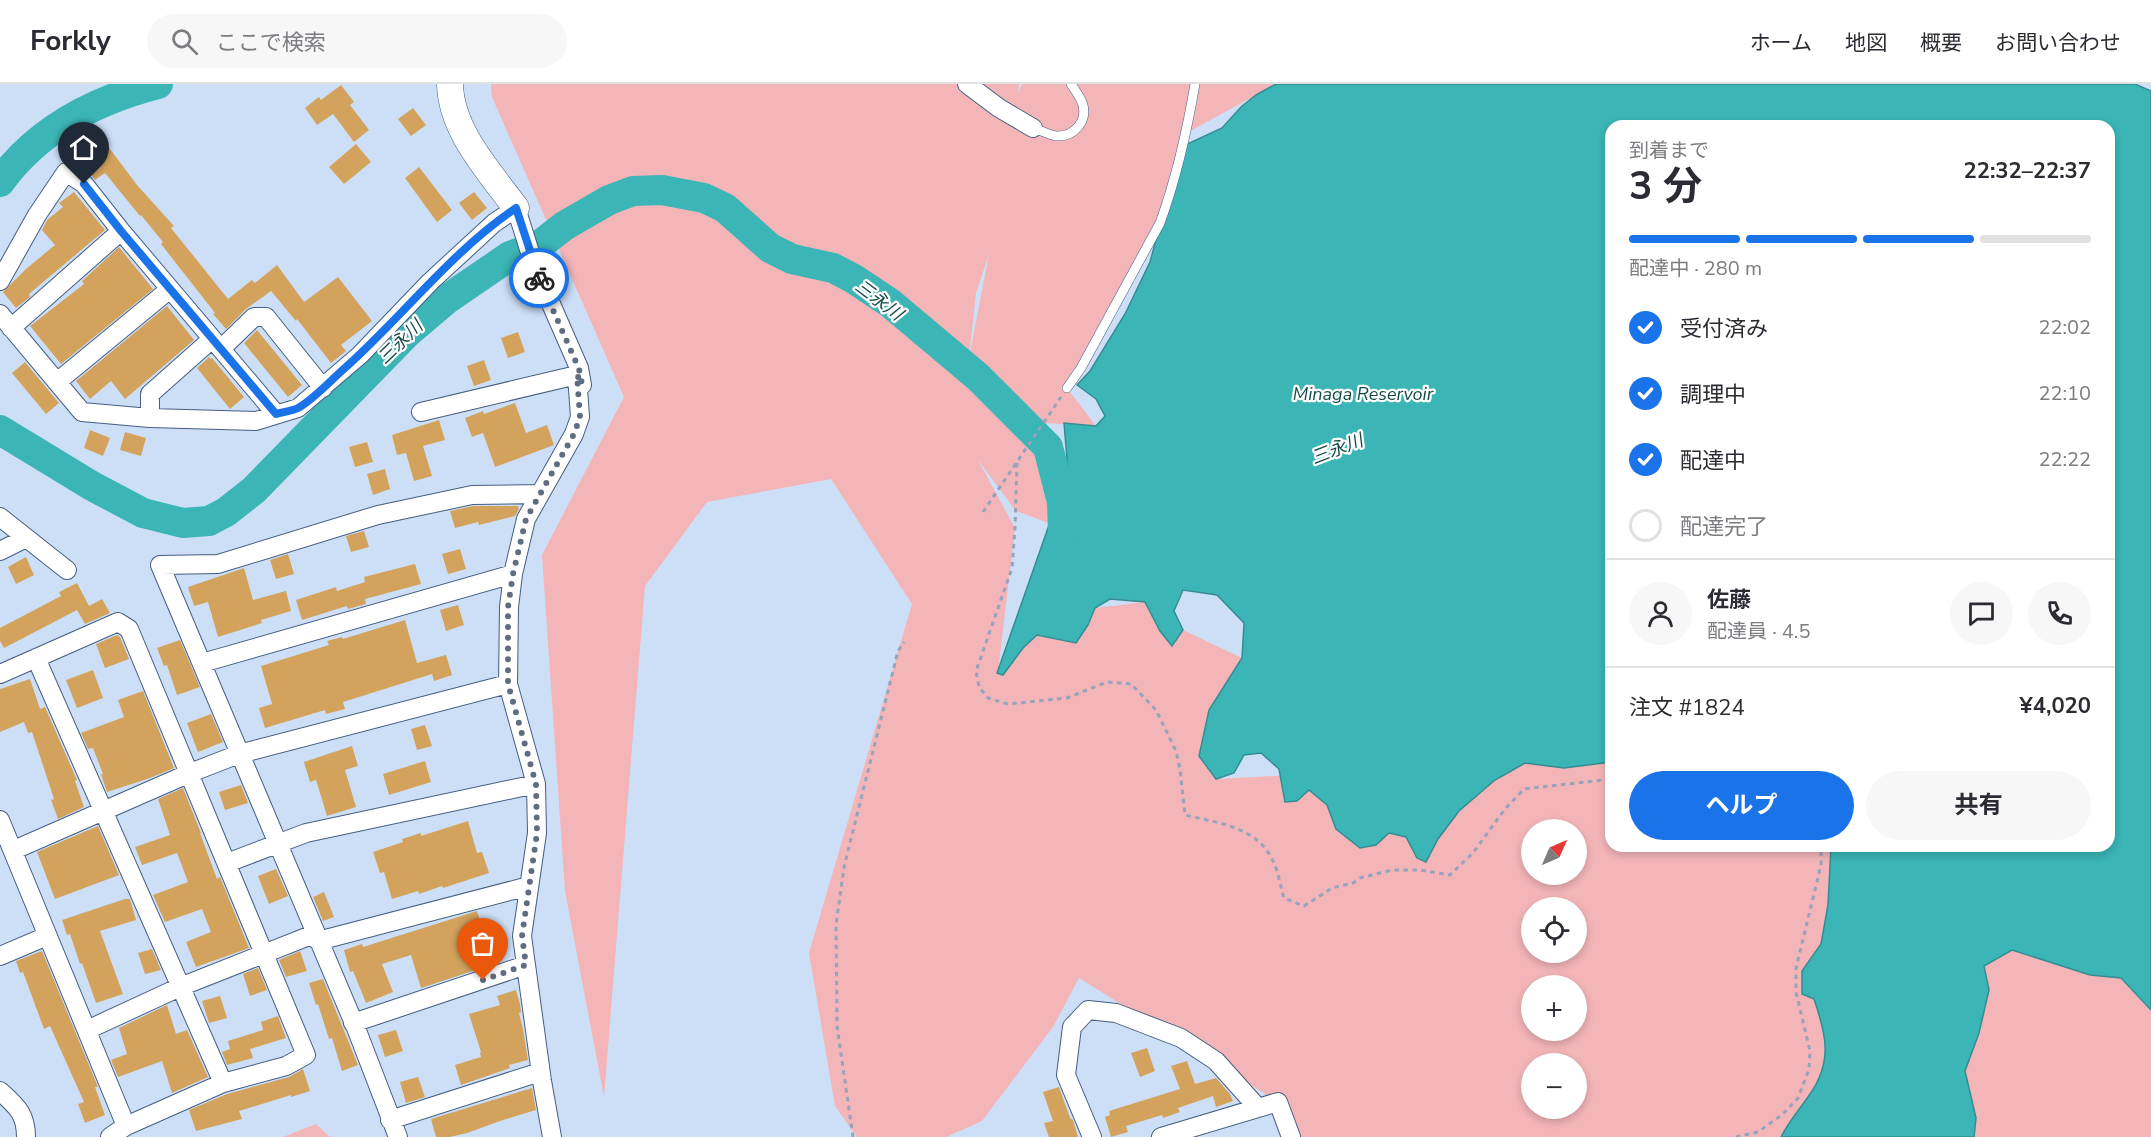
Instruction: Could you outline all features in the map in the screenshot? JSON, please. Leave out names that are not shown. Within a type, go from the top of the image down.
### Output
[{"type":"street","points":[[450,84],[453,110],[470,144],[516,208],[534,265],[579,369],[582,384],[577,375]]},
{"type":"street","points":[[967,84],[999,108],[1033,128]]},
{"type":"street","points":[[0,281],[37,215],[66,172],[84,184],[276,414]]},
{"type":"street","points":[[121,231],[6,321],[82,412],[150,418],[256,421],[298,408],[323,388],[360,355],[430,282],[486,230],[516,208]]},
{"type":"street","points":[[57,382],[170,289]]},
{"type":"street","points":[[150,418],[150,394],[254,317],[266,317],[323,388]]},
{"type":"street","points":[[422,412],[577,375]]},
{"type":"street","points":[[552,1137],[540,1072],[522,936],[537,833],[536,784],[508,684],[508,607],[526,519],[574,434],[580,417],[577,375]]},
{"type":"street","points":[[398,1137],[353,1023],[160,565],[218,564],[378,515],[472,495],[540,494]]},
{"type":"street","points":[[0,517],[67,570]]},
{"type":"street","points":[[0,551],[26,537]]},
{"type":"street","points":[[202,663],[513,574]]},
{"type":"street","points":[[0,674],[118,622],[129,629],[306,1055],[286,1066],[223,1083],[126,1126],[110,1137]]},
{"type":"street","points":[[36,658],[223,1083]]},
{"type":"street","points":[[14,850],[239,754],[508,684]]},
{"type":"street","points":[[227,863],[306,833],[536,784]]},
{"type":"street","points":[[0,820],[126,1126]]},
{"type":"street","points":[[87,1030],[180,987],[316,937],[529,886]]},
{"type":"street","points":[[0,956],[47,936]]},
{"type":"street","points":[[353,1023],[526,965]]},
{"type":"street","points":[[1092,1137],[1066,1075],[1072,1026],[1088,1010],[1116,1013],[1181,1038],[1216,1061],[1258,1108]]},
{"type":"street","points":[[390,1120],[540,1072]]},
{"type":"street","points":[[0,1091],[22,1113],[27,1137]]},
{"type":"street","points":[[1161,1137],[1278,1102],[1291,1137]]},
{"type":"lane","points":[[1033,128],[1056,136],[1069,134],[1078,128],[1084,116],[1083,103],[1071,84]]},
{"type":"lane","points":[[1067,388],[1081,368],[1160,223],[1169,198],[1191,111],[1195,84]]},
{"type":"path","points":[[983,512],[1067,388]]},
{"type":"path","points":[[1017,463],[1016,528],[1012,568],[976,670],[979,687],[988,698],[1008,704],[1066,698],[1107,682],[1131,684],[1156,710],[1176,752],[1185,815],[1235,827],[1258,840],[1272,858],[1284,898],[1304,906],[1332,888],[1392,870],[1420,870],[1450,874],[1473,853],[1505,808],[1524,789],[1605,780]]},
{"type":"path","points":[[853,1137],[837,1026],[836,925],[844,867],[898,651],[904,642]]},
{"type":"path","points":[[1736,1137],[1758,1132],[1783,1114],[1798,1098],[1809,1069],[1810,1051],[1796,992],[1796,968],[1821,865],[1821,852]]},
{"type":"shaded area","points":[[491,84],[1019,84],[1018,93],[1022,84],[1276,84],[1185,134],[1169,198],[1067,388],[1096,426],[1044,423],[1049,523],[1016,511],[978,460],[1015,528],[998,672],[1037,635],[1095,608],[1145,602],[1173,646],[1183,630],[1242,658],[1207,720],[1199,756],[1216,779],[1605,760],[1605,852],[1831,852],[1828,905],[1821,944],[1802,971],[1802,994],[1814,999],[1827,1044],[1821,1074],[1781,1137],[1286,1137],[1278,1102],[1079,978],[1053,1027],[982,1121],[946,1137],[857,1137],[835,1106],[809,953],[912,604],[831,479],[707,502],[645,586],[604,1097],[565,891],[542,555],[624,397],[492,97]],"holes":[[[989,254],[969,358],[976,293]]]},
{"type":"shaded area","points":[[2012,950],[2090,975],[2121,978],[2151,1010],[2151,1137],[1974,1137],[1976,1118],[1965,1071],[1989,990],[1984,967]]},
{"type":"shaded area","points":[[316,1124],[330,1137],[283,1137]]},
{"type":"water","name":"Minaga Reservoir","points":[[1276,84],[2135,84],[2151,91],[2151,1010],[2121,978],[2090,975],[2012,950],[1984,966],[1989,990],[1979,1033],[1965,1071],[1976,1118],[1974,1137],[1781,1137],[1817,1082],[1825,1059],[1822,1024],[1814,999],[1802,994],[1802,971],[1821,944],[1828,905],[1831,852],[2115,852],[2115,120],[1605,120],[1605,763],[1564,768],[1525,763],[1495,780],[1459,811],[1438,839],[1426,862],[1417,858],[1406,837],[1389,833],[1376,845],[1360,848],[1336,829],[1327,805],[1309,790],[1297,801],[1285,802],[1279,769],[1261,753],[1244,755],[1234,773],[1216,779],[1199,756],[1209,710],[1242,658],[1244,623],[1217,595],[1183,590],[1174,611],[1183,630],[1172,646],[1160,631],[1145,602],[1110,599],[1095,608],[1088,625],[1076,643],[1037,635],[1023,648],[1003,675],[997,673],[1068,471],[1064,423],[1096,426],[1105,416],[1096,399],[1077,385],[1090,371],[1125,314],[1150,262],[1181,147],[1222,128],[1241,107]]},
{"type":"building","points":[[341,85],[354,102],[350,105],[369,130],[354,142],[333,114],[317,125],[305,108],[319,97],[321,100]]},
{"type":"building","points":[[413,108],[426,125],[411,136],[398,119]]},
{"type":"building","points":[[356,144],[371,162],[344,184],[329,167]]},
{"type":"building","points":[[107,145],[137,185],[174,226],[171,228],[228,299],[252,280],[255,283],[277,265],[304,302],[338,277],[372,321],[341,345],[346,351],[331,363],[297,319],[296,321],[271,291],[246,309],[226,329],[161,244],[163,242],[105,173],[95,180],[83,163]]},
{"type":"building","points":[[419,167],[452,210],[437,222],[405,178]]},
{"type":"building","points":[[74,192],[105,230],[29,294],[30,297],[16,308],[3,292],[55,245],[42,230],[47,220],[63,207],[59,203]]},
{"type":"building","points":[[474,192],[487,208],[472,220],[459,203]]},
{"type":"building","points":[[119,247],[153,289],[61,364],[30,326],[84,284],[82,281]]},
{"type":"building","points":[[167,306],[194,340],[125,399],[111,381],[90,399],[76,381]]},
{"type":"building","points":[[257,330],[302,385],[288,397],[244,343]]},
{"type":"building","points":[[518,332],[525,352],[508,358],[501,338]]},
{"type":"building","points":[[209,357],[244,397],[230,409],[197,368]]},
{"type":"building","points":[[484,360],[491,380],[474,386],[467,366]]},
{"type":"building","points":[[25,362],[59,403],[46,414],[12,373]]},
{"type":"building","points":[[515,403],[526,433],[547,425],[554,445],[495,467],[483,433],[472,437],[465,418]]},
{"type":"building","points":[[439,420],[445,440],[423,446],[432,476],[414,481],[406,453],[397,455],[392,435]]},
{"type":"building","points":[[90,430],[110,438],[103,456],[84,448]]},
{"type":"building","points":[[125,432],[146,438],[141,456],[120,450]]},
{"type":"building","points":[[367,442],[373,462],[355,467],[349,447]]},
{"type":"building","points":[[385,469],[390,489],[373,495],[367,474]]},
{"type":"building","points":[[473,506],[518,506],[519,509],[515,516],[455,528],[450,511]]},
{"type":"building","points":[[364,531],[369,547],[351,552],[346,536]]},
{"type":"building","points":[[460,549],[466,569],[448,574],[442,554]]},
{"type":"building","points":[[288,554],[294,574],[276,579],[270,560]]},
{"type":"building","points":[[26,557],[34,575],[16,584],[8,567]]},
{"type":"building","points":[[415,564],[421,584],[365,599],[366,604],[348,609],[347,606],[302,620],[296,600],[336,587],[337,591],[365,582],[364,577]]},
{"type":"building","points":[[244,568],[253,600],[286,591],[291,611],[218,637],[208,602],[194,606],[188,587]]},
{"type":"building","points":[[77,583],[89,606],[102,599],[110,613],[85,624],[77,610],[4,648],[0,641],[0,628],[61,596],[59,592]]},
{"type":"building","points":[[458,605],[464,625],[446,631],[440,610]]},
{"type":"building","points":[[405,620],[417,663],[446,655],[452,675],[434,681],[432,674],[343,702],[345,709],[326,714],[325,710],[265,728],[259,708],[272,704],[261,666],[329,645],[327,641],[342,637],[343,639]]},
{"type":"building","points":[[117,635],[129,659],[105,668],[96,644]]},
{"type":"building","points":[[180,640],[200,687],[177,695],[167,665],[164,666],[157,648]]},
{"type":"building","points":[[93,670],[103,698],[77,708],[66,680]]},
{"type":"building","points":[[30,679],[40,709],[45,707],[77,780],[75,781],[84,807],[58,819],[51,800],[54,799],[32,732],[28,733],[24,722],[0,732],[0,689]]},
{"type":"building","points":[[143,691],[174,768],[107,792],[93,748],[88,749],[81,733],[124,717],[118,700]]},
{"type":"building","points":[[211,714],[223,742],[198,752],[187,723]]},
{"type":"building","points":[[425,725],[432,746],[417,750],[411,729]]},
{"type":"building","points":[[352,746],[358,766],[345,770],[356,807],[327,816],[316,780],[310,782],[304,762]]},
{"type":"building","points":[[425,761],[431,782],[389,795],[383,774]]},
{"type":"building","points":[[241,785],[248,803],[225,810],[219,792]]},
{"type":"building","points":[[183,788],[217,879],[220,877],[249,948],[196,967],[186,942],[211,932],[202,909],[165,922],[153,895],[188,882],[177,853],[142,865],[135,847],[170,835],[158,799]]},
{"type":"building","points":[[468,821],[477,853],[482,852],[489,873],[443,888],[442,886],[419,894],[418,891],[392,899],[384,872],[380,873],[373,852],[403,842],[402,839],[421,833],[421,836]]},
{"type":"building","points":[[98,826],[119,875],[55,899],[37,852]]},
{"type":"building","points":[[276,869],[288,896],[269,904],[258,876]]},
{"type":"building","points":[[324,892],[334,917],[323,921],[313,897]]},
{"type":"building","points":[[130,899],[136,920],[100,931],[123,994],[96,1003],[82,963],[80,964],[70,934],[67,935],[62,920]]},
{"type":"building","points":[[477,911],[491,965],[421,988],[411,955],[382,964],[393,992],[366,1003],[353,971],[350,972],[344,950],[362,944],[363,947]]},
{"type":"building","points":[[152,949],[161,970],[145,974],[138,953]]},
{"type":"building","points":[[42,951],[98,1087],[95,1087],[105,1115],[85,1123],[78,1104],[84,1102],[50,1026],[44,1029],[23,972],[20,973],[16,961]]},
{"type":"building","points":[[300,951],[307,971],[286,977],[279,960]]},
{"type":"building","points":[[258,968],[267,990],[250,996],[243,974]]},
{"type":"building","points":[[323,979],[358,1065],[342,1071],[332,1038],[329,1039],[309,983]]},
{"type":"building","points":[[516,990],[528,1060],[509,1065],[510,1068],[461,1085],[455,1065],[481,1057],[469,1014],[500,1005],[497,996]]},
{"type":"building","points":[[220,996],[227,1018],[209,1023],[202,1001]]},
{"type":"building","points":[[167,1005],[176,1034],[187,1030],[208,1077],[172,1093],[162,1061],[118,1077],[111,1060],[127,1054],[119,1028]]},
{"type":"building","points":[[278,1016],[286,1038],[250,1049],[253,1058],[227,1065],[222,1052],[230,1049],[228,1041],[263,1030],[261,1022]]},
{"type":"building","points":[[396,1030],[403,1051],[385,1057],[378,1035]]},
{"type":"building","points":[[1147,1048],[1155,1071],[1140,1077],[1131,1053]]},
{"type":"building","points":[[1187,1061],[1195,1084],[1216,1078],[1233,1101],[1216,1107],[1213,1096],[1178,1108],[1180,1112],[1163,1118],[1162,1115],[1126,1126],[1128,1132],[1111,1137],[1105,1117],[1110,1115],[1109,1111],[1180,1089],[1171,1066]]},
{"type":"building","points":[[303,1069],[310,1091],[239,1111],[242,1119],[196,1131],[189,1110],[227,1094],[289,1077]]},
{"type":"building","points":[[418,1077],[425,1097],[406,1103],[400,1082]]},
{"type":"building","points":[[1059,1087],[1078,1137],[1049,1137],[1044,1123],[1053,1121],[1043,1092]]},
{"type":"building","points":[[532,1088],[536,1110],[467,1133],[436,1137],[431,1119]]},
{"type":"waterway","points":[[0,182],[32,147],[70,119],[112,99],[158,84]]},
{"type":"waterway","name":"三永川","points":[[0,430],[92,486],[143,513],[183,523],[209,521],[226,512],[254,490],[407,333],[447,299],[510,256],[541,244],[564,226],[609,200],[633,191],[662,190],[704,198],[725,208],[770,248],[792,259],[833,268],[854,279],[890,303],[978,377],[1048,447],[1062,502],[1063,533]]},
{"type":"way so far","points":[[483,980],[526,965],[522,936],[537,833],[536,784],[508,684],[508,607],[526,519],[574,434],[580,417],[577,375],[582,384],[579,369],[539,278]]},
{"type":"route","points":[[84,184],[276,414],[298,408],[323,388],[360,355],[430,282],[494,223],[516,208],[539,278]]}]
